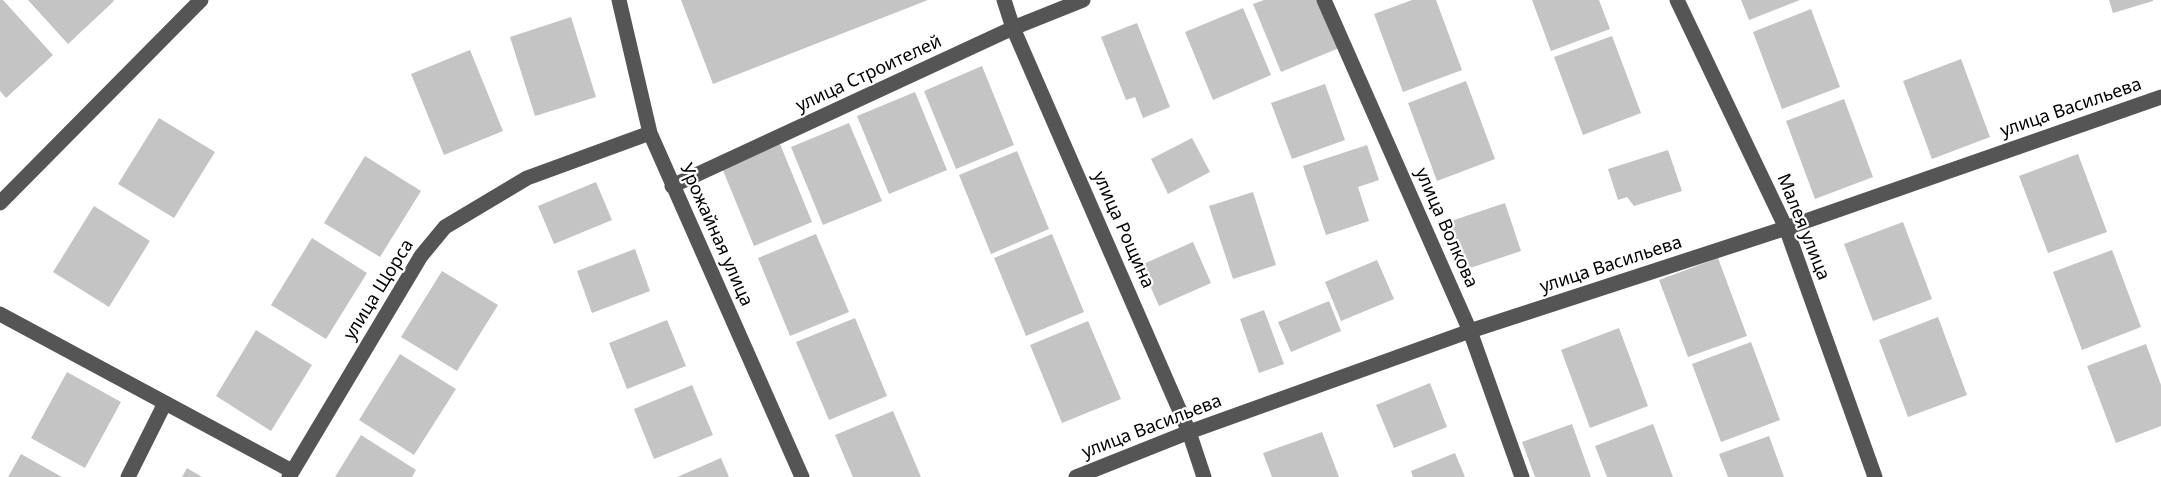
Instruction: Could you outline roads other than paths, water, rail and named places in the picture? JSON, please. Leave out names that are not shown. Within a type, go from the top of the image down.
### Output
[{"type":"street","points":[[0,202],[201,0]]},
{"type":"street","name":"Урожайная улица","points":[[619,0],[650,132],[802,477]]},
{"type":"street","name":"улица Рощина","points":[[1004,0],[1013,28],[1189,432],[1204,477]]},
{"type":"street","name":"улица Строителей","points":[[672,186],[1013,28],[1083,0]]},
{"type":"street","name":"улица Волкова","points":[[1324,0],[1470,331],[1522,477]]},
{"type":"street","name":"Малея улица","points":[[1677,0],[1786,228],[1875,477]]},
{"type":"street","name":"улица Васильева","points":[[1076,477],[1189,432],[1470,331],[1786,228],[2161,97]]},
{"type":"street","name":"улица Щорса","points":[[291,474],[421,256],[445,227],[527,177],[650,132]]},
{"type":"street","points":[[0,314],[291,474]]},
{"type":"street","points":[[128,477],[165,403]]}]
